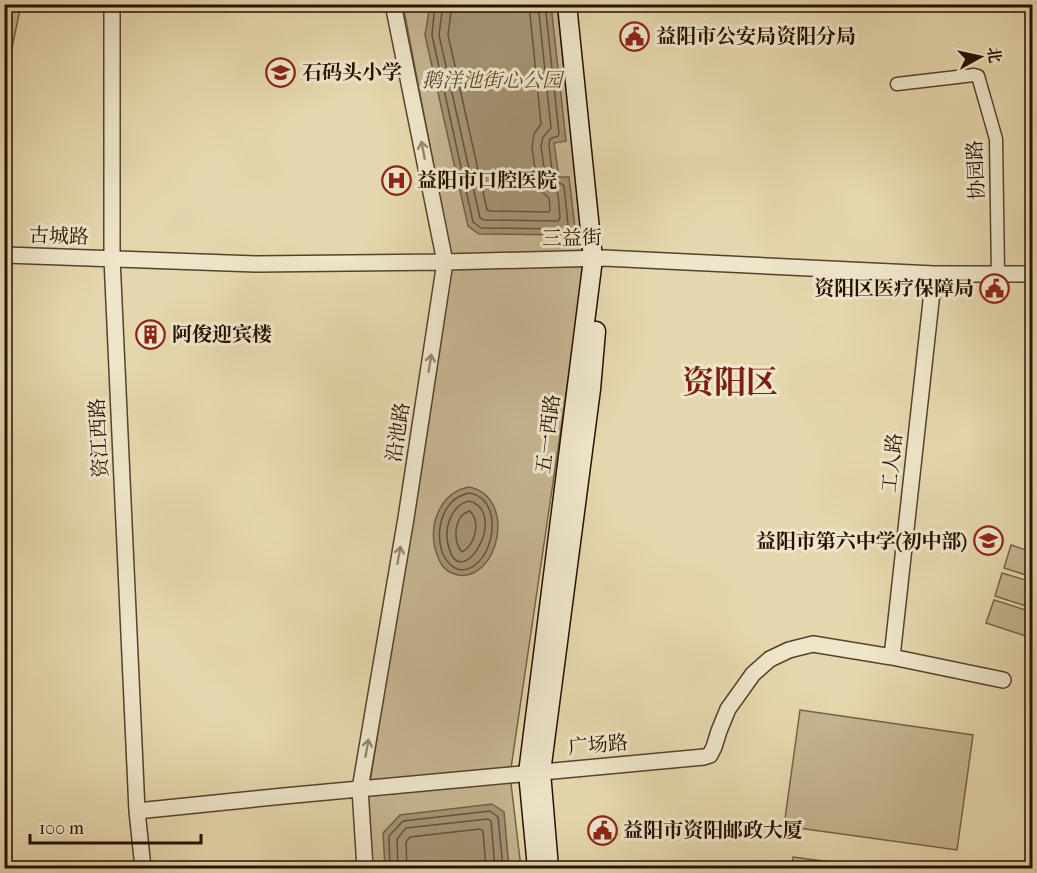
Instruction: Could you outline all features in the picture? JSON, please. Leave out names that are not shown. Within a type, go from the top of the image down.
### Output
[{"type":"main road","name":"五一西路","points":[[537,868],[534,772],[599,259],[567,4]]},
{"type":"main road","points":[[577,4],[599,259]]},
{"type":"main road","points":[[534,772],[549,868]]},
{"type":"street","name":"资江西路","points":[[112,4],[112,258],[137,811],[143,868]]},
{"type":"street","name":"沿池路","points":[[365,868],[360,789],[406,518],[445,262],[393,4]]},
{"type":"street","name":"协园路","points":[[897,84],[978,76],[996,139],[998,274]]},
{"type":"street","name":"古城路","points":[[4,256],[112,258]]},
{"type":"street","name":"三益街","points":[[112,258],[256,264],[599,259],[934,274],[1032,274]]},
{"type":"street","name":"工人路","points":[[891,657],[934,274]]},
{"type":"street","name":"广场路","points":[[137,811],[704,757],[710,755],[728,709],[753,674],[770,659],[789,650],[813,644],[1003,680]]},
{"type":"green space","points":[[4,5],[21,5],[5,81]]},
{"type":"green space","name":"鹅洋池街心公园","points":[[403,5],[557,5],[585,265],[510,775],[521,868],[372,868],[368,795],[452,262]]},
{"type":"green space","points":[[1011,545],[1032,552],[1032,577],[1004,568]]},
{"type":"green space","points":[[1002,573],[1032,582],[1032,608],[995,596]]},
{"type":"green space","points":[[994,600],[1032,612],[1029,637],[986,623]]},
{"type":"green space","points":[[800,710],[973,735],[957,850],[784,826]]},
{"type":"green space","points":[[793,857],[845,864],[845,868],[792,868]]},
{"type":"water","points":[[430,5],[551,5],[566,141],[554,143],[559,177],[569,177],[575,228],[566,235],[479,234],[468,226],[425,35]]},
{"type":"water","points":[[469,487],[484,494],[494,506],[498,521],[497,537],[492,553],[483,566],[472,574],[458,575],[448,571],[439,560],[433,536],[434,525],[437,514],[449,497]]},
{"type":"water","points":[[492,804],[504,812],[509,868],[385,868],[383,833],[400,815]]},
{"type":"place","name":"益阳市公安局资阳分局","points":[[635,36]]},
{"type":"place","name":"石码头小学","points":[[281,72]]},
{"type":"place","name":"益阳市口腔医院","points":[[396,180]]},
{"type":"place","name":"资阳区医疗保障局","points":[[995,288]]},
{"type":"place","name":"阿俊迎宾楼","points":[[151,334]]},
{"type":"place","name":"益阳市第六中学(初中部)","points":[[988,541]]},
{"type":"place","name":"益阳市资阳邮政大厦","points":[[602,830]]},
{"type":"district","name":"资阳区","points":[[730,382]]}]
